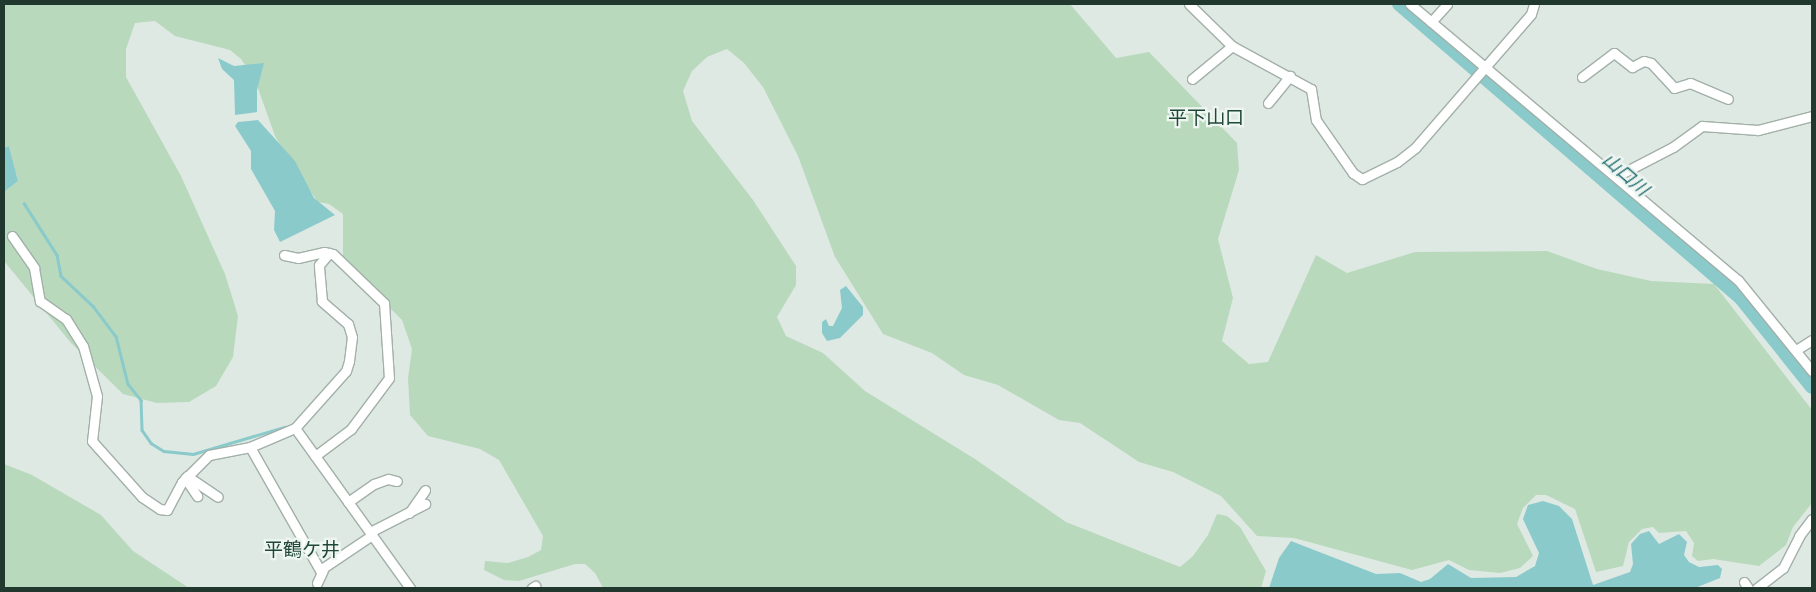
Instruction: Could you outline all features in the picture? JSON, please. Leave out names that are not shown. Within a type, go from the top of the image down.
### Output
[{"type":"street","points":[[1188,4],[1232,46],[1311,89],[1316,120],[1353,173],[1362,179],[1405,157],[1531,14],[1534,4]]},
{"type":"street","points":[[1410,4],[1483,68],[1617,176],[1738,280],[1812,371]]},
{"type":"street","points":[[1431,22],[1447,4]]},
{"type":"street","points":[[1192,78],[1232,46]]},
{"type":"street","points":[[1582,77],[1614,52],[1632,68],[1644,61],[1651,63],[1674,88],[1690,83],[1728,99]]},
{"type":"street","points":[[1268,103],[1290,76]]},
{"type":"street","points":[[1617,176],[1673,147],[1702,126],[1758,130],[1812,116]]},
{"type":"street","points":[[12,236],[34,268],[40,300],[66,319],[83,346],[96,396],[92,441],[125,480],[160,509],[167,510],[186,477],[215,451],[250,447],[294,428],[346,371],[352,337],[348,324],[322,301],[319,267],[329,253]]},
{"type":"street","points":[[284,255],[298,258],[329,253],[340,258],[383,301],[390,378],[351,429],[315,456]]},
{"type":"street","points":[[1796,350],[1812,340]]},
{"type":"street","points":[[294,428],[410,588]]},
{"type":"street","points":[[250,447],[320,570],[323,570]]},
{"type":"street","points":[[186,477],[197,496]]},
{"type":"street","points":[[186,477],[218,498]]},
{"type":"street","points":[[348,502],[374,484],[388,479],[397,481]]},
{"type":"street","points":[[409,513],[425,490]]},
{"type":"street","points":[[317,583],[323,570],[371,533],[425,504]]},
{"type":"street","points":[[1757,588],[1783,568],[1798,536],[1812,519]]},
{"type":"green space","points":[[4,4],[1070,4],[1116,58],[1149,52],[1237,143],[1239,170],[1218,239],[1233,298],[1222,341],[1249,364],[1268,362],[1316,255],[1347,273],[1415,252],[1547,251],[1597,269],[1651,281],[1714,284],[1812,410],[1812,503],[1793,527],[1786,545],[1759,566],[1713,559],[1698,561],[1692,556],[1694,543],[1686,531],[1659,533],[1653,527],[1642,529],[1629,542],[1623,566],[1596,572],[1575,509],[1546,495],[1536,495],[1523,508],[1517,524],[1533,556],[1520,568],[1500,573],[1469,570],[1449,560],[1412,570],[1294,538],[1257,536],[1221,496],[1173,472],[1139,462],[1080,423],[1059,420],[998,385],[964,375],[932,353],[883,334],[835,257],[798,156],[763,87],[744,63],[727,49],[707,57],[692,71],[683,91],[692,121],[753,200],[796,266],[796,285],[777,317],[786,336],[823,353],[865,391],[975,459],[1066,522],[1180,567],[1193,556],[1208,535],[1217,514],[1227,516],[1240,527],[1266,571],[1261,588],[603,588],[595,573],[585,564],[575,564],[519,581],[504,580],[484,570],[485,561],[508,563],[528,557],[541,550],[543,536],[499,460],[480,449],[428,436],[410,415],[408,378],[412,349],[402,320],[343,261],[343,214],[329,204],[318,202],[289,161],[275,136],[255,80],[241,59],[230,50],[175,36],[155,21],[135,23],[126,49],[126,77],[181,176],[225,274],[238,316],[233,357],[216,386],[189,402],[157,403],[123,394],[71,343],[4,261],[4,192],[18,181],[9,146],[4,148]]},
{"type":"green space","points":[[4,464],[32,475],[101,515],[133,551],[189,588],[4,588]]},
{"type":"water","points":[[218,58],[234,66],[264,63],[257,90],[257,112],[235,115],[234,80],[222,69]]},
{"type":"water","points":[[258,120],[295,161],[314,198],[335,215],[280,242],[274,230],[275,211],[251,169],[251,151],[235,126],[238,122]]},
{"type":"water","points":[[9,146],[18,181],[4,192],[4,148]]},
{"type":"water","points":[[846,286],[863,307],[863,315],[840,338],[827,341],[822,333],[822,322],[826,319],[829,326],[833,326],[842,308],[840,290]]},
{"type":"water","points":[[1543,501],[1559,506],[1572,519],[1593,585],[1630,572],[1633,564],[1631,544],[1640,534],[1649,531],[1659,544],[1679,534],[1687,542],[1684,555],[1689,562],[1699,567],[1718,565],[1722,569],[1720,578],[1695,588],[1269,588],[1279,558],[1291,541],[1376,574],[1400,573],[1421,582],[1430,579],[1448,564],[1471,578],[1516,577],[1535,566],[1539,553],[1523,519],[1528,505]]},
{"type":"waterway","name":"山口川","points":[[1399,4],[1740,297],[1812,387]]},
{"type":"waterway","points":[[24,203],[57,255],[61,276],[93,306],[116,336],[128,384],[141,400],[142,430],[151,443],[164,451],[193,454],[284,427]]},
{"type":"district","name":"平下山口","points":[[1206,117]]},
{"type":"district","name":"平鶴ケ井","points":[[302,549]]}]
